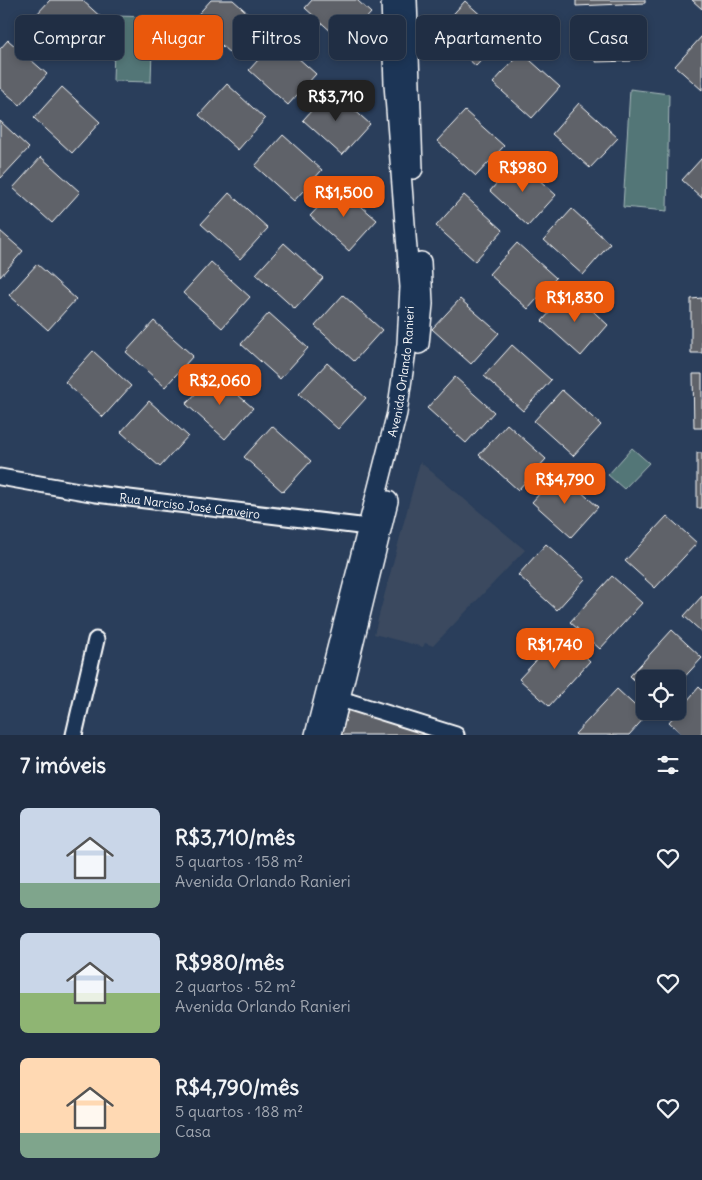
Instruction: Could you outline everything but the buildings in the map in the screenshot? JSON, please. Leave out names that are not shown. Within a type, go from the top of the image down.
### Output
[{"type":"main road","name":"Avenida Orlando Ranieri","points":[[315,735],[332,697],[388,475],[417,288],[402,80],[391,0]]},
{"type":"main road","name":"Avenida Orlando Ranieri","points":[[402,80],[407,0]]},
{"type":"main road","name":"Avenida Orlando Ranieri","points":[[331,735],[332,697]]},
{"type":"street","name":"Rua Narciso José Craveiro","points":[[0,477],[96,494],[375,529]]},
{"type":"street","points":[[74,735],[96,640]]},
{"type":"street","points":[[332,697],[456,735]]},
{"type":"shaded area","points":[[420,462],[525,550],[433,646],[425,643],[423,647],[374,634]]},
{"type":"green space","points":[[124,16],[134,16],[134,60],[152,60],[151,82],[113,81],[114,60],[124,60]]},
{"type":"green space","points":[[630,89],[669,94],[667,211],[623,207]]},
{"type":"green space","points":[[632,448],[649,463],[624,489],[608,475]]}]
